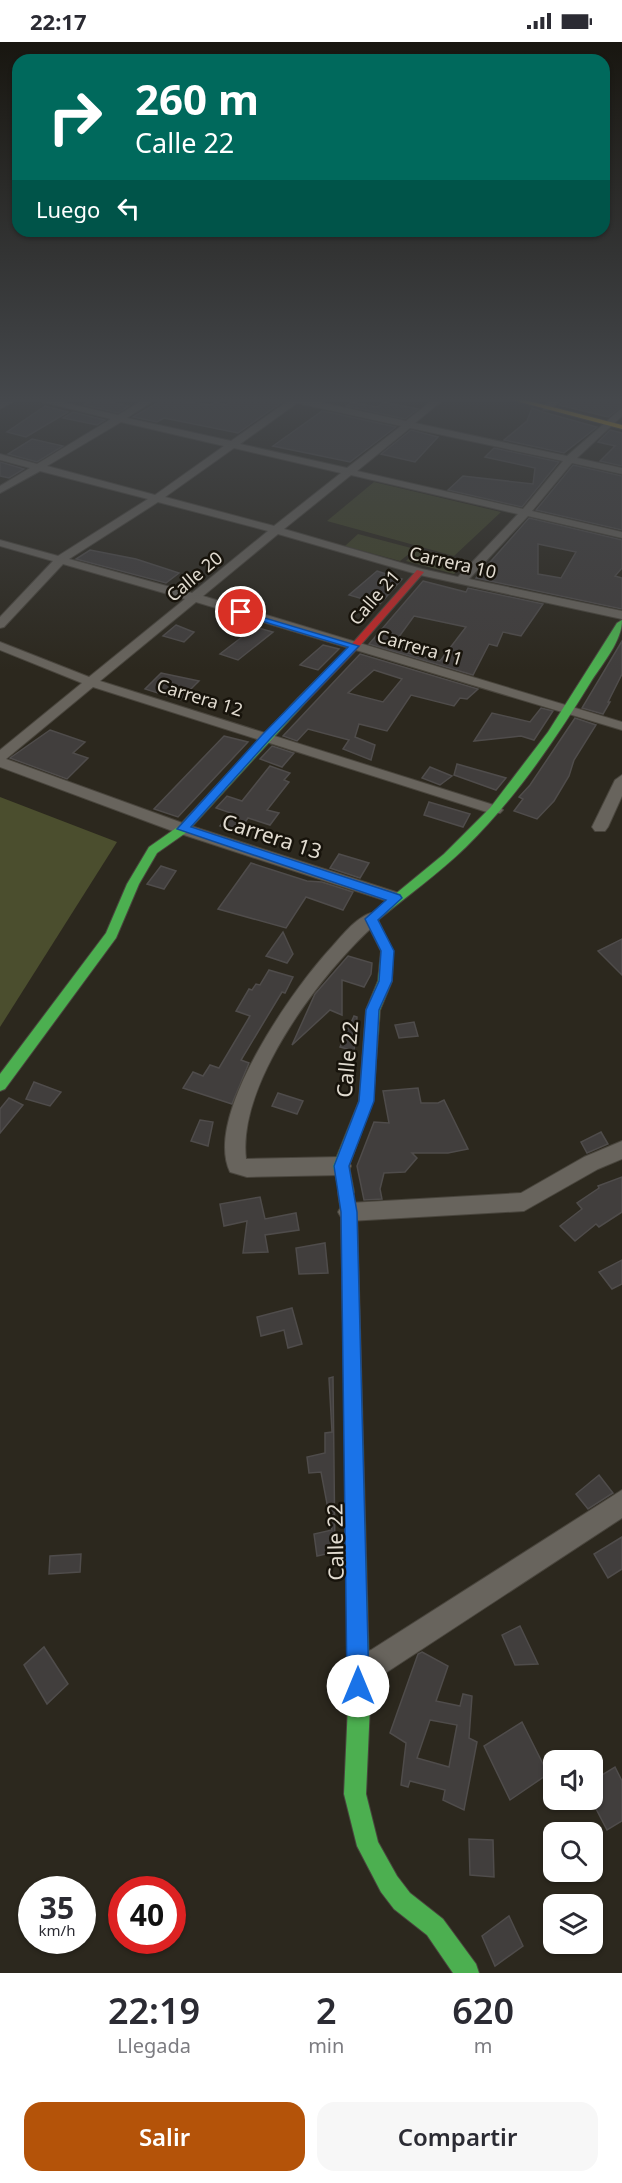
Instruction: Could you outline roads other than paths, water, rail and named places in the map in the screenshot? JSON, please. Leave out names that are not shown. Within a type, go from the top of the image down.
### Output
[{"type":"street","name":"Carrera 10","points":[[123,489],[420,572],[622,615]]},
{"type":"street","points":[[0,624],[61,559],[170,489]]},
{"type":"street","name":"Calle 20","points":[[0,759],[276,530],[329,489]]},
{"type":"street","points":[[429,489],[622,535]]},
{"type":"street","points":[[460,581],[545,489]]},
{"type":"street","name":"Carrera 11","points":[[0,543],[196,598],[622,726]]},
{"type":"street","name":"Calle 21","points":[[0,1086],[112,935],[133,884],[153,850],[183,829],[266,737],[355,646],[420,572]]},
{"type":"street","points":[[341,1166],[247,1168],[237,1166],[234,1156],[240,1118],[271,1041],[348,937],[447,860],[495,810],[569,709],[622,624]]},
{"type":"street","name":"Carrera 12","points":[[0,646],[93,683],[495,810]]},
{"type":"street","name":"Carrera 13","points":[[0,759],[183,829],[396,898]]},
{"type":"street","points":[[600,827],[622,780]]},
{"type":"street","name":"Calle 22","points":[[371,919],[387,951],[385,981],[372,1010],[366,1101],[341,1166],[349,1212],[357,1668],[355,1794],[368,1846],[378,1866],[402,1901],[435,1927],[450,1945],[467,1973]]},
{"type":"street","points":[[349,1212],[524,1202],[591,1163],[622,1150]]},
{"type":"street","points":[[357,1668],[377,1662],[622,1503]]}]
